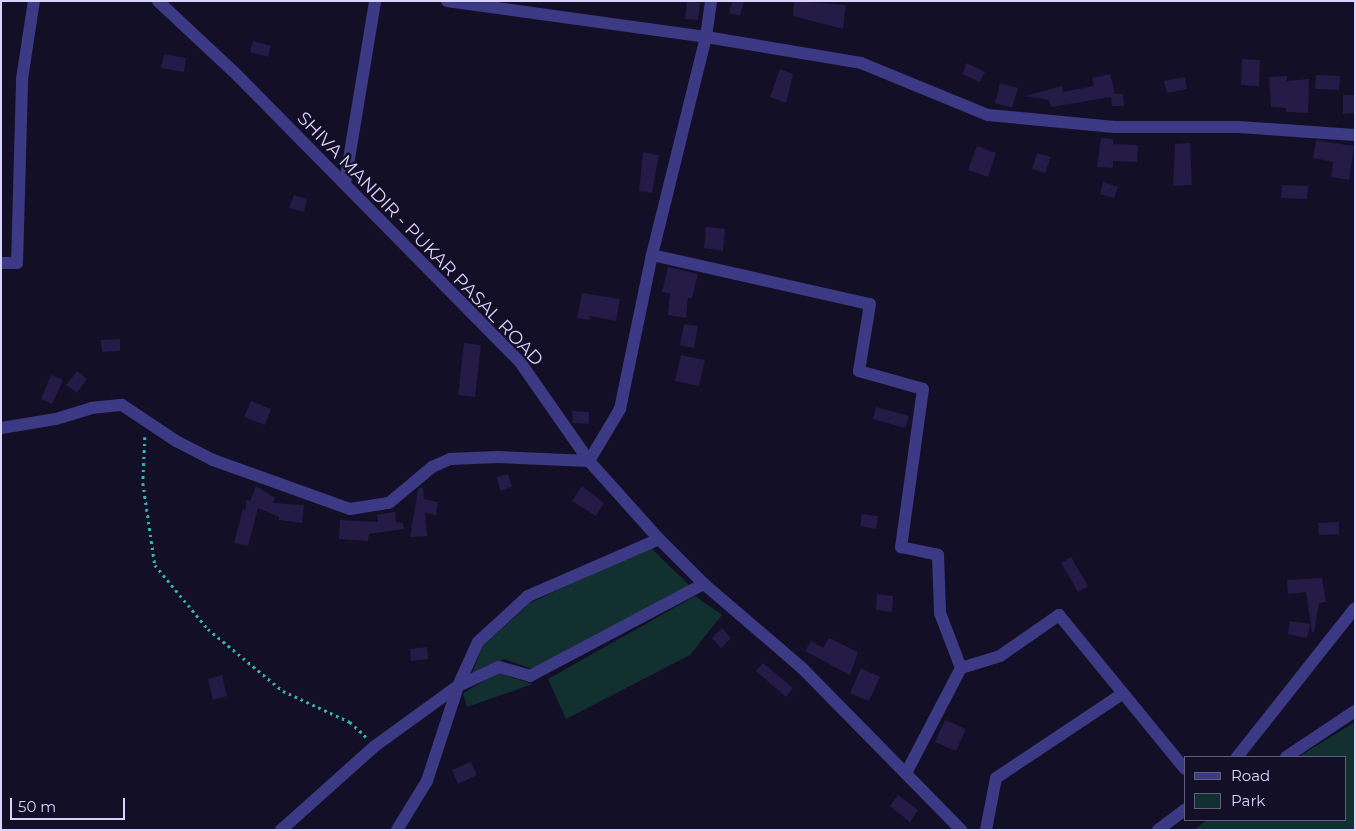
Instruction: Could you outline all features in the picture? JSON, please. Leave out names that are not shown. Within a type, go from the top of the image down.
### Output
[{"type":"street","points":[[1,262],[17,263],[22,78],[34,1]]},
{"type":"street","name":"SHIVA MANDIR - PUKAR PASAL ROAD","points":[[158,1],[345,183],[520,362],[588,460],[659,539],[704,584],[803,669],[961,830]]},
{"type":"street","points":[[345,183],[376,1]]},
{"type":"street","points":[[447,1],[706,37],[861,63],[988,115],[1114,127],[1239,127],[1355,135]]},
{"type":"street","points":[[1,428],[56,419],[91,408],[122,405],[146,418],[176,441],[213,460],[350,509],[389,503],[432,467],[450,459],[498,457],[588,460],[620,409],[652,255],[706,37],[711,1]]},
{"type":"street","points":[[652,255],[870,304],[859,371],[923,389],[901,547],[938,555],[940,613],[961,668]]},
{"type":"street","points":[[397,830],[427,780],[458,686],[478,642],[528,596],[659,539]]},
{"type":"street","points":[[281,830],[375,746],[458,686],[499,667],[530,676],[704,584]]},
{"type":"street","points":[[1238,756],[1355,608]]},
{"type":"street","points":[[906,773],[961,668],[1000,656],[1059,615],[1184,768]]},
{"type":"street","points":[[986,830],[996,778],[1122,694]]},
{"type":"street","points":[[1288,756],[1355,711]]},
{"type":"street","points":[[1158,830],[1184,811]]},
{"type":"path","points":[[146,418],[143,483],[155,565],[208,629],[230,648],[283,691],[350,722],[375,746]]},
{"type":"green space","points":[[650,547],[690,586],[533,669],[504,659],[472,673],[483,646],[530,603]]},
{"type":"green space","points":[[695,596],[722,615],[690,655],[566,719],[548,679]]},
{"type":"green space","points":[[498,673],[533,684],[467,707],[463,693]]},
{"type":"green space","points":[[1355,722],[1355,830],[1194,830],[1206,821],[1346,821],[1346,756],[1300,756]]},
{"type":"building","points":[[687,1],[700,3],[698,20],[685,19]]},
{"type":"building","points":[[732,1],[744,1],[740,16],[729,13]]},
{"type":"building","points":[[794,1],[846,5],[843,29],[793,16]]},
{"type":"building","points":[[253,41],[271,46],[268,57],[250,52]]},
{"type":"building","points":[[164,54],[186,58],[184,72],[161,68]]},
{"type":"building","points":[[1242,59],[1260,60],[1259,86],[1241,85]]},
{"type":"building","points":[[967,63],[985,72],[980,82],[962,74]]},
{"type":"building","points":[[780,69],[793,74],[786,103],[770,97]]},
{"type":"building","points":[[1110,74],[1115,94],[1123,94],[1124,106],[1112,106],[1111,97],[1051,107],[1049,100],[1025,96],[1062,86],[1063,92],[1094,86],[1092,78]]},
{"type":"building","points":[[1316,75],[1340,76],[1339,90],[1315,89]]},
{"type":"building","points":[[1287,76],[1287,81],[1309,79],[1308,113],[1286,112],[1286,108],[1271,107],[1269,77]]},
{"type":"building","points":[[1185,77],[1187,89],[1167,93],[1164,81]]},
{"type":"building","points":[[1000,83],[1018,88],[1012,108],[995,103]]},
{"type":"building","points":[[1343,95],[1354,95],[1355,113],[1343,114]]},
{"type":"building","points":[[1101,138],[1113,139],[1113,144],[1138,145],[1137,162],[1113,161],[1113,168],[1097,167]]},
{"type":"building","points":[[1316,140],[1354,146],[1349,180],[1331,177],[1333,162],[1313,158]]},
{"type":"building","points":[[1190,143],[1192,185],[1173,186],[1175,144]]},
{"type":"building","points":[[977,146],[996,153],[988,177],[968,170]]},
{"type":"building","points":[[643,152],[659,155],[652,193],[639,191]]},
{"type":"building","points":[[1037,153],[1051,157],[1045,173],[1032,169]]},
{"type":"building","points":[[1103,182],[1118,187],[1114,198],[1100,194]]},
{"type":"building","points":[[1282,185],[1308,186],[1307,199],[1281,198]]},
{"type":"building","points":[[294,195],[307,199],[304,212],[289,208]]},
{"type":"building","points":[[706,227],[725,229],[723,251],[704,248]]},
{"type":"building","points":[[668,267],[698,274],[692,298],[688,298],[686,318],[668,315],[670,293],[662,292]]},
{"type":"building","points":[[582,293],[620,299],[616,321],[590,316],[589,320],[577,318]]},
{"type":"building","points":[[684,324],[698,326],[694,348],[680,345]]},
{"type":"building","points":[[120,339],[120,351],[102,352],[101,340]]},
{"type":"building","points":[[464,343],[481,345],[475,397],[458,395]]},
{"type":"building","points":[[681,355],[705,360],[699,386],[675,381]]},
{"type":"building","points":[[77,371],[87,379],[77,393],[66,385]]},
{"type":"building","points":[[51,375],[63,380],[52,404],[41,399]]},
{"type":"building","points":[[251,401],[271,409],[265,425],[244,417]]},
{"type":"building","points":[[876,407],[909,416],[905,428],[873,419]]},
{"type":"building","points":[[572,411],[589,412],[589,424],[573,423]]},
{"type":"building","points":[[508,474],[512,487],[500,491],[497,477]]},
{"type":"building","points":[[256,486],[275,498],[273,503],[304,505],[302,523],[279,520],[279,517],[258,508],[248,546],[234,543],[243,509],[246,510],[246,500],[250,501]]},
{"type":"building","points":[[582,486],[604,503],[596,516],[572,501]]},
{"type":"building","points":[[423,487],[424,499],[438,502],[436,515],[425,513],[427,536],[410,537],[418,489]]},
{"type":"building","points":[[395,512],[396,522],[403,523],[404,529],[369,534],[368,541],[339,539],[340,520],[378,522],[377,515]]},
{"type":"building","points":[[862,514],[878,516],[876,529],[860,526]]},
{"type":"building","points":[[1339,522],[1339,534],[1319,535],[1318,523]]},
{"type":"building","points":[[1071,557],[1088,586],[1078,592],[1061,563]]},
{"type":"building","points":[[1322,578],[1326,602],[1319,603],[1314,632],[1312,632],[1306,592],[1288,594],[1287,580]]},
{"type":"building","points":[[877,594],[893,596],[892,612],[876,610]]},
{"type":"building","points":[[1290,621],[1310,624],[1307,638],[1288,634]]},
{"type":"building","points":[[722,628],[731,638],[721,648],[712,638]]},
{"type":"building","points":[[829,638],[858,652],[850,675],[805,651],[811,641],[823,648]]},
{"type":"building","points":[[427,647],[428,659],[411,661],[410,649]]},
{"type":"building","points":[[763,663],[793,688],[786,697],[756,671]]},
{"type":"building","points":[[861,668],[880,677],[869,701],[850,693]]},
{"type":"building","points":[[222,675],[227,696],[213,700],[208,679]]},
{"type":"building","points":[[945,720],[966,729],[956,751],[935,742]]},
{"type":"building","points":[[471,762],[477,775],[458,784],[452,770]]},
{"type":"building","points":[[898,795],[918,810],[910,822],[890,806]]}]
